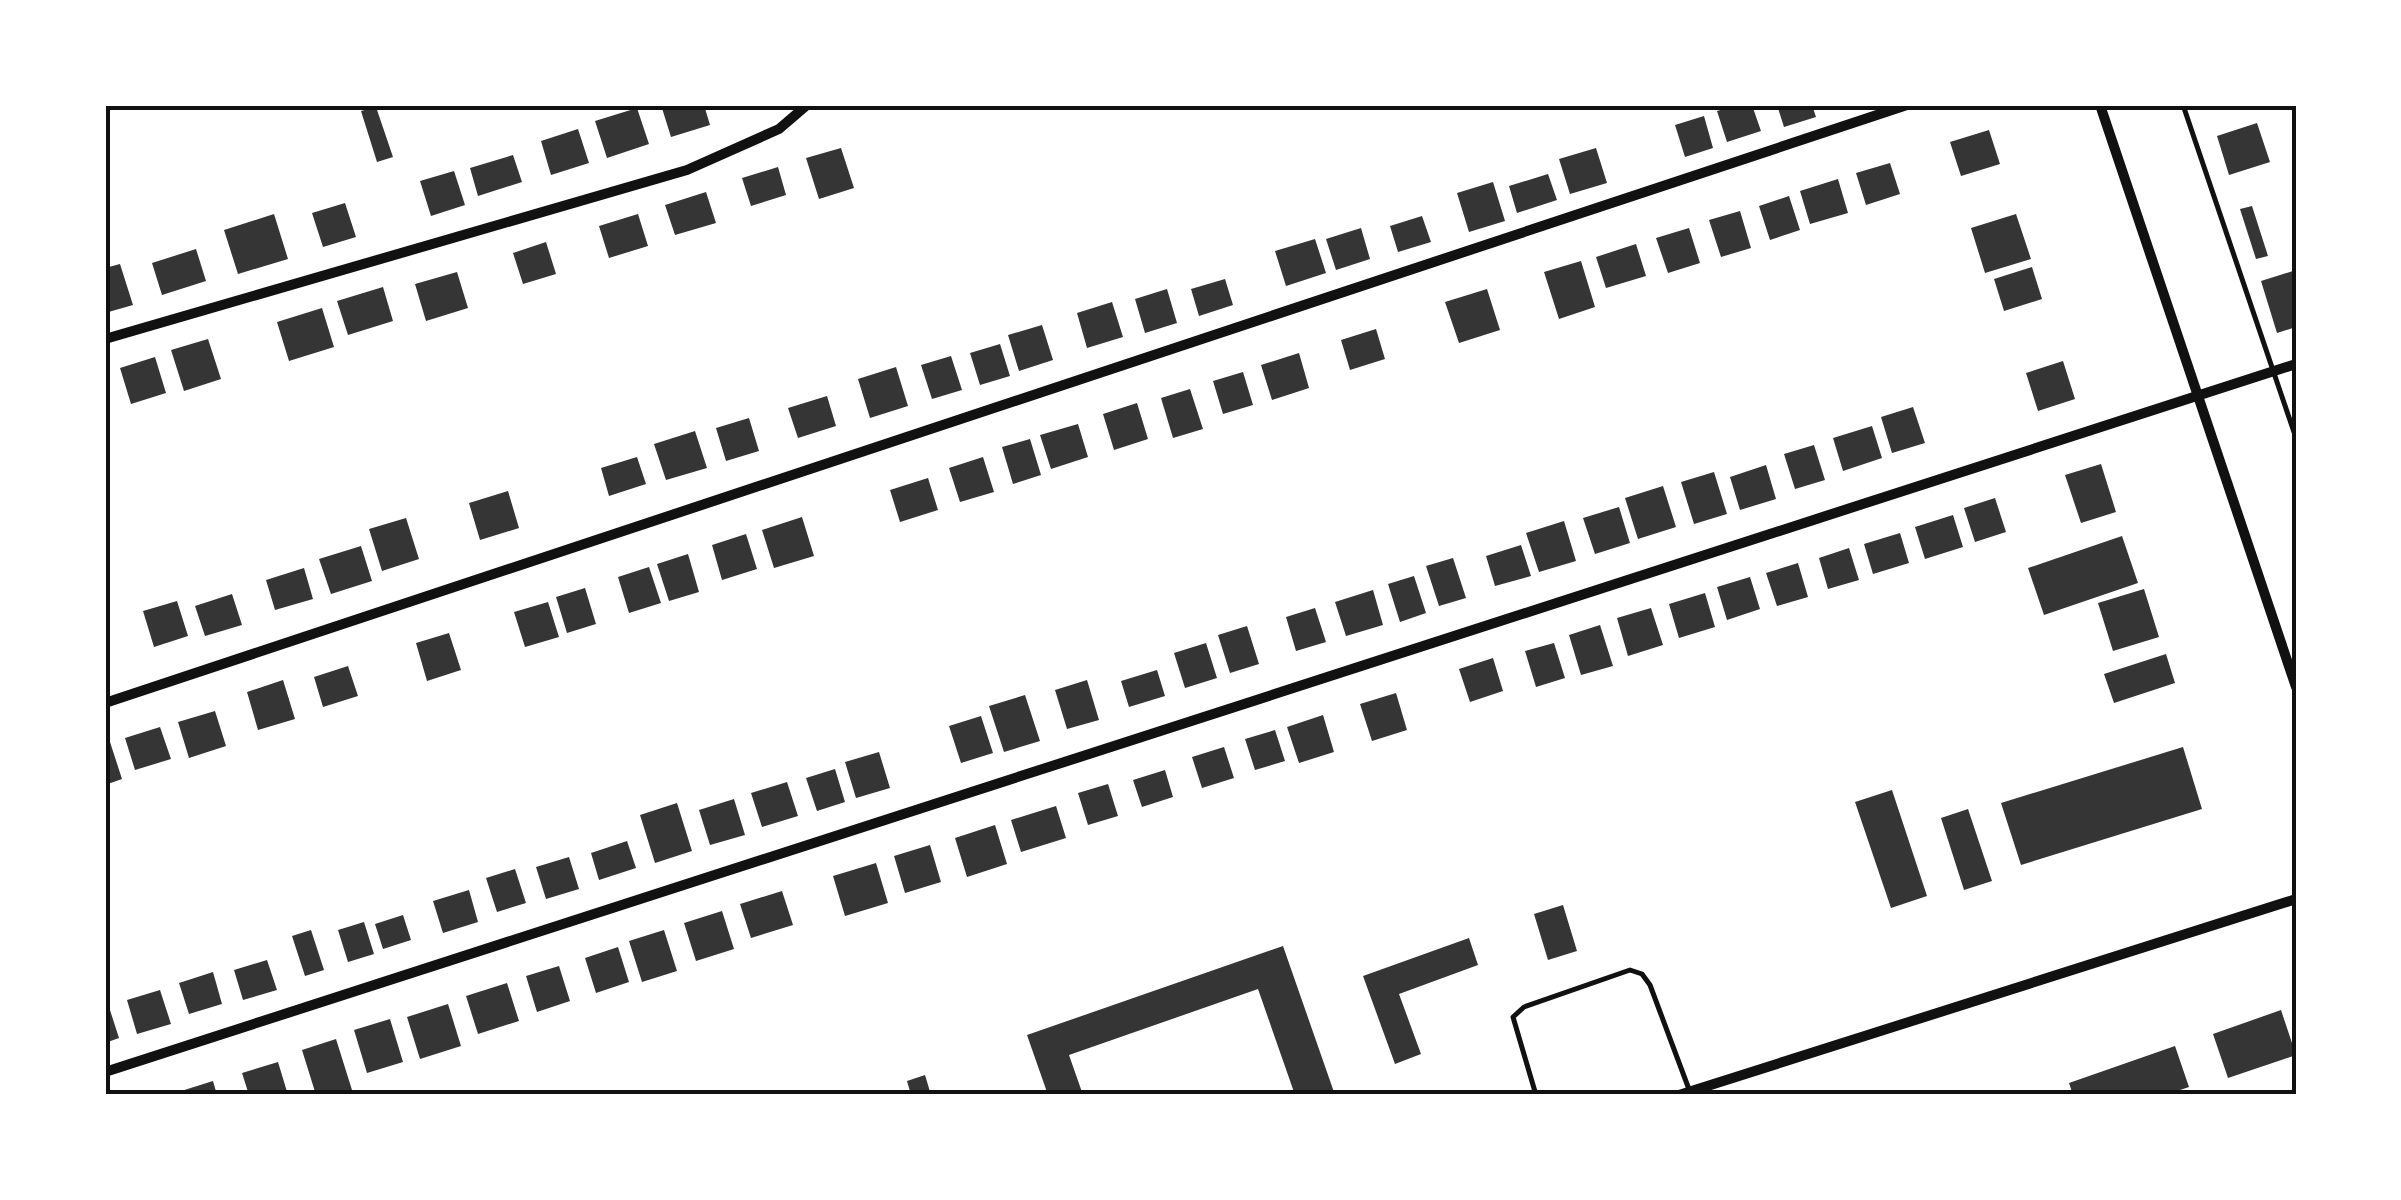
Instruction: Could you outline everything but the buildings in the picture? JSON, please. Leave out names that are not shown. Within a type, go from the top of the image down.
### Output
[{"type":"street","points":[[105,339],[686,170],[778,129],[807,105]]},
{"type":"street","points":[[105,703],[1907,105]]},
{"type":"street","points":[[2100,105],[2296,687]]},
{"type":"street","points":[[105,1072],[2296,364]]},
{"type":"street","points":[[1684,1093],[2296,900]]},
{"type":"lane","points":[[2184,105],[2296,438]]},
{"type":"lane","points":[[1536,1095],[1514,1018],[1524,1007],[1630,970],[1642,974],[1650,985],[1684,1093]]}]
